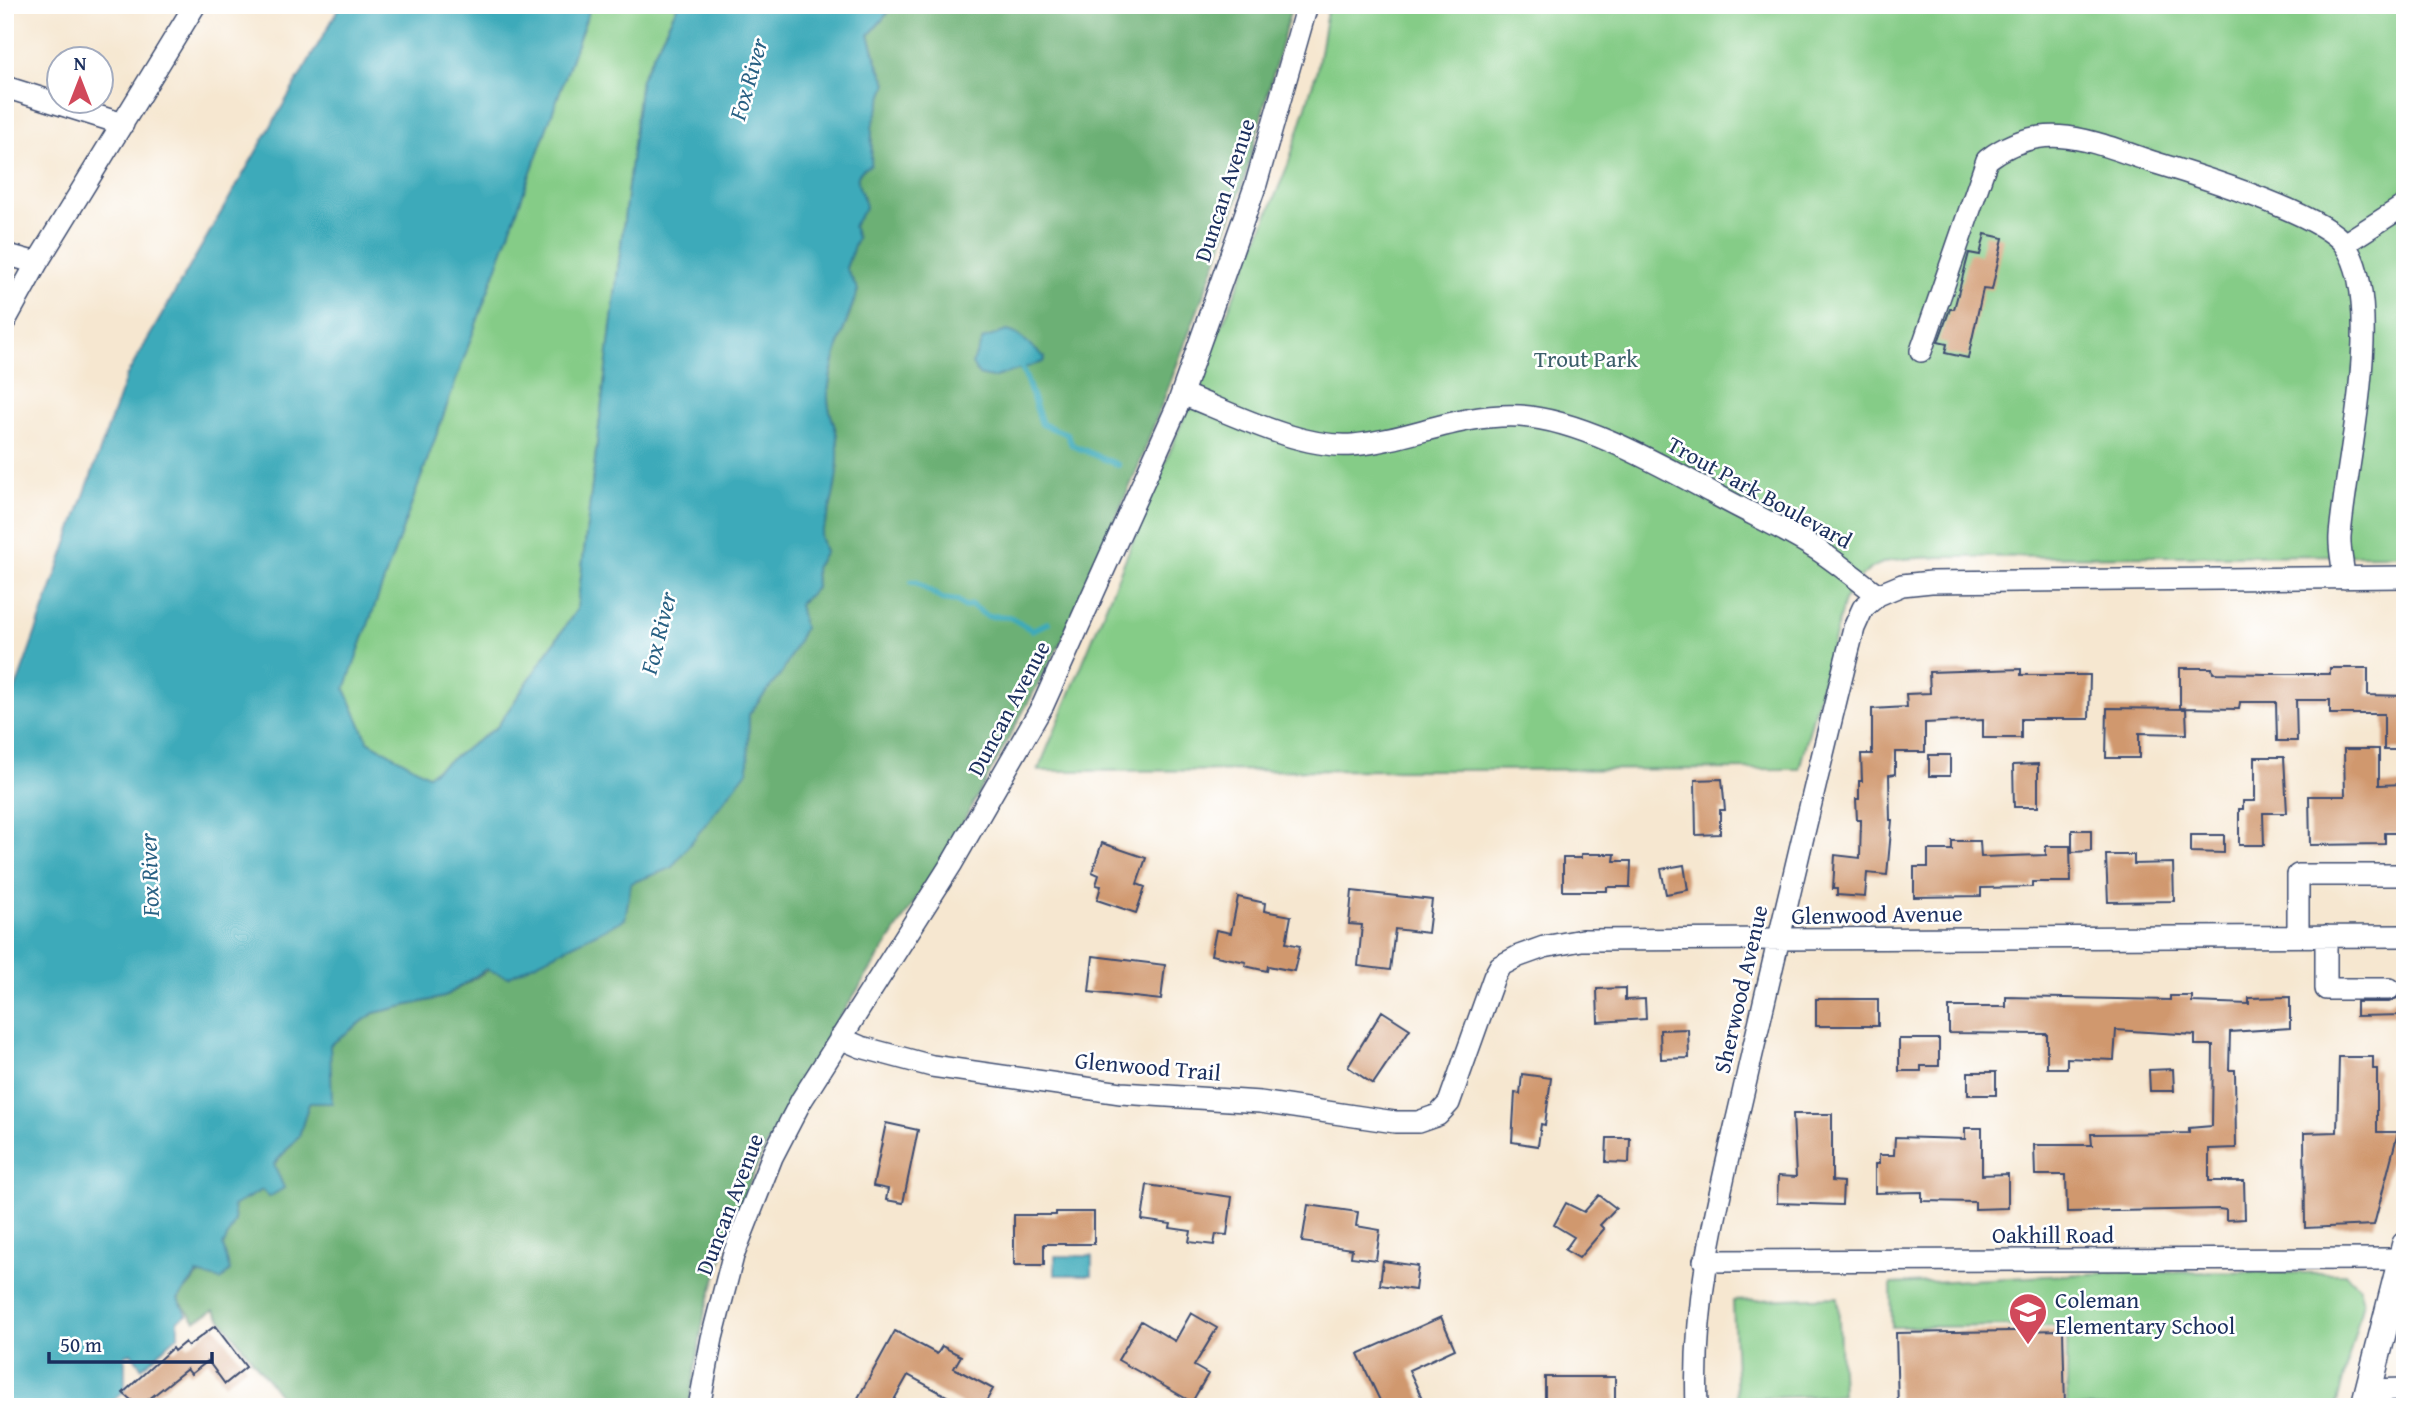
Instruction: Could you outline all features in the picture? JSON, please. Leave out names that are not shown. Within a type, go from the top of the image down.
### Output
[{"type":"main road","points":[[2366,1398],[2404,1254]]},
{"type":"street","points":[[5,321],[37,263],[195,5]]},
{"type":"street","name":"Duncan Avenue","points":[[699,1407],[721,1301],[750,1212],[786,1128],[952,863],[1043,705],[1182,394],[1256,184],[1307,5]]},
{"type":"street","points":[[5,87],[123,124]]},
{"type":"street","points":[[1921,351],[1987,160],[2004,146],[2038,135],[2082,139],[2184,172],[2310,220],[2344,244],[2353,263],[2361,300],[2363,358],[2339,540],[2344,578]]},
{"type":"street","points":[[2344,244],[2405,205]]},
{"type":"street","points":[[5,254],[37,263]]},
{"type":"street","name":"Trout Park Boulevard","points":[[1182,394],[1262,425],[1329,444],[1371,443],[1429,426],[1484,417],[1539,418],[1603,439],[1663,466],[1816,549],[1878,595]]},
{"type":"street","points":[[1878,595],[1902,585],[1931,582],[2405,577]]},
{"type":"street","name":"Sherwood Avenue","points":[[1697,1407],[1696,1322],[1704,1261],[1776,941],[1854,628],[1863,608],[1878,595]]},
{"type":"street","points":[[2298,936],[2298,875],[2405,874]]},
{"type":"street","points":[[2326,936],[2326,989],[2389,989]]},
{"type":"street","name":"Glenwood Avenue","points":[[1449,1103],[1493,976],[1500,966],[1544,947],[1583,940],[2405,936]]},
{"type":"street","name":"Glenwood Trail","points":[[840,1038],[861,1047],[932,1066],[1121,1093],[1260,1102],[1395,1122],[1418,1122],[1438,1115],[1449,1103]]},
{"type":"street","name":"Oakhill Road","points":[[1704,1261],[2404,1254]]},
{"type":"street","points":[[2366,1398],[2405,1389]]},
{"type":"green space","points":[[591,5],[678,5],[641,79],[577,609],[497,727],[428,776],[368,741],[344,689]]},
{"type":"green space","points":[[883,5],[1292,5],[1245,177],[1219,254],[1137,470],[1062,640],[948,850],[829,1034],[764,1150],[738,1209],[705,1311],[689,1407],[289,1407],[214,1310],[195,1321],[178,1299],[223,1244],[233,1219],[232,1206],[263,1189],[274,1164],[299,1136],[309,1103],[330,1063],[330,1045],[374,1013],[444,997],[631,883],[671,868],[747,770],[749,714],[783,671],[799,604],[816,588],[815,568],[825,552],[820,536],[832,500],[838,461],[837,436],[828,404],[829,387],[839,345],[858,291],[846,268],[857,238],[853,226],[864,197],[858,187],[857,178],[861,170],[871,164],[872,127],[887,83],[878,65],[869,35],[887,14]]},
{"type":"green space","name":"Trout Park","points":[[1328,5],[2405,5],[2405,555],[1939,557],[1884,563],[1863,575],[1844,601],[1799,769],[1038,771],[1288,165],[1317,70]]},
{"type":"green space","points":[[2124,1272],[2345,1273],[2359,1287],[2363,1302],[2336,1407],[2067,1407],[2067,1326],[1892,1327],[1891,1284]]},
{"type":"green space","points":[[1838,1297],[1842,1395],[1737,1399],[1733,1301]]},
{"type":"water","name":"Fox River","points":[[341,5],[591,5],[345,689],[368,741],[428,775],[497,727],[577,609],[641,79],[678,5],[883,5],[887,14],[869,35],[878,65],[887,83],[872,127],[871,165],[859,173],[858,178],[866,207],[853,226],[857,238],[846,268],[858,290],[839,344],[829,387],[828,404],[837,436],[838,461],[832,500],[820,536],[825,552],[815,568],[816,588],[799,604],[804,628],[783,671],[749,714],[748,770],[671,868],[631,883],[625,919],[508,977],[486,969],[444,997],[374,1013],[330,1045],[332,1103],[309,1103],[299,1136],[274,1164],[284,1188],[269,1197],[262,1190],[233,1206],[235,1221],[223,1246],[230,1271],[221,1280],[197,1274],[178,1299],[187,1315],[178,1320],[178,1336],[142,1368],[131,1353],[125,1355],[125,1390],[106,1407],[5,1407],[5,719],[126,377]]},
{"type":"water","points":[[1007,331],[1022,338],[1045,357],[1043,362],[992,378],[979,375],[972,364],[983,339]]},
{"type":"water","points":[[1055,1256],[1092,1256],[1092,1275],[1055,1275]]},
{"type":"building","points":[[1985,234],[2003,238],[1992,290],[1983,289],[1968,358],[1945,353],[1947,344],[1938,342],[1950,309],[1954,309],[1969,253],[1980,255]]},
{"type":"building","points":[[2180,668],[2212,668],[2213,673],[2330,674],[2330,668],[2368,668],[2368,695],[2405,696],[2405,750],[2384,750],[2384,714],[2330,714],[2330,700],[2296,700],[2297,741],[2277,741],[2276,702],[2240,702],[2239,709],[2180,708]]},
{"type":"building","points":[[2021,669],[2021,675],[2090,675],[2089,719],[2021,719],[2021,738],[1983,738],[1983,720],[1925,723],[1925,752],[1895,752],[1895,774],[1889,775],[1892,820],[1887,875],[1867,873],[1865,897],[1837,895],[1837,889],[1833,889],[1835,855],[1860,858],[1861,820],[1857,820],[1856,799],[1859,799],[1859,781],[1862,781],[1861,754],[1872,754],[1872,709],[1907,707],[1906,694],[1930,693],[1929,672]]},
{"type":"building","points":[[2107,708],[2186,709],[2187,734],[2139,733],[2139,758],[2106,758]]},
{"type":"building","points":[[2344,749],[2379,749],[2379,785],[2405,784],[2405,833],[2385,833],[2385,844],[2310,845],[2309,796],[2345,796]]},
{"type":"building","points":[[1929,755],[1950,755],[1950,776],[1929,776]]},
{"type":"building","points":[[2255,757],[2284,757],[2287,813],[2263,813],[2264,845],[2239,845],[2239,809],[2243,809],[2243,801],[2255,801]]},
{"type":"building","points":[[2038,764],[2038,807],[2014,807],[2013,765]]},
{"type":"building","points":[[1722,779],[1725,810],[1720,810],[1720,834],[1696,835],[1695,780]]},
{"type":"building","points":[[2072,830],[2091,830],[2091,851],[2072,852]]},
{"type":"building","points":[[2190,835],[2224,835],[2224,853],[2190,852]]},
{"type":"building","points":[[1952,841],[1980,841],[1981,857],[2046,855],[2046,846],[2070,846],[2071,882],[2032,882],[2032,887],[1981,888],[1981,896],[1914,897],[1914,867],[1928,867],[1928,850],[1952,850]]},
{"type":"building","points":[[1102,843],[1146,858],[1137,884],[1145,887],[1136,913],[1097,900],[1101,886],[1096,885],[1099,875],[1092,872]]},
{"type":"building","points":[[1581,854],[1615,854],[1614,861],[1631,861],[1630,887],[1607,887],[1607,891],[1563,891],[1563,858],[1581,858]]},
{"type":"building","points":[[2106,855],[2134,855],[2134,864],[2173,863],[2174,901],[2108,902]]},
{"type":"building","points":[[1684,865],[1688,890],[1666,894],[1661,869]]},
{"type":"building","points":[[1352,891],[1432,900],[1428,933],[1395,929],[1390,970],[1358,966],[1362,925],[1349,924]]},
{"type":"building","points":[[1238,897],[1265,903],[1264,911],[1291,916],[1286,943],[1300,946],[1294,971],[1268,966],[1267,971],[1245,966],[1246,962],[1211,955],[1216,930],[1231,933]]},
{"type":"building","points":[[1093,956],[1165,965],[1161,1000],[1089,992]]},
{"type":"building","points":[[1625,988],[1625,1000],[1645,999],[1646,1019],[1598,1022],[1597,989]]},
{"type":"building","points":[[2170,996],[2192,996],[2192,1002],[2249,1004],[2249,998],[2290,997],[2290,1028],[2230,1032],[2229,1070],[2235,1070],[2236,1148],[2209,1149],[2209,1181],[2244,1181],[2245,1219],[2226,1220],[2226,1210],[2219,1209],[2067,1212],[2066,1175],[2035,1175],[2034,1145],[2092,1145],[2091,1134],[2189,1133],[2189,1128],[2212,1126],[2213,1045],[2195,1045],[2195,1035],[2116,1030],[2114,1060],[2067,1058],[2067,1068],[2047,1068],[2047,1034],[1949,1033],[1949,1007],[2006,1007],[2006,997],[2170,1000]]},
{"type":"building","points":[[2405,997],[2405,1015],[2356,1016],[2356,1002],[2389,1002]]},
{"type":"building","points":[[1816,999],[1878,999],[1878,1026],[1816,1026]]},
{"type":"building","points":[[1382,1011],[1410,1029],[1373,1084],[1348,1067]]},
{"type":"building","points":[[1688,1029],[1689,1058],[1661,1059],[1660,1030]]},
{"type":"building","points":[[1899,1039],[1939,1039],[1939,1066],[1921,1066],[1921,1071],[1899,1071]]},
{"type":"building","points":[[2339,1057],[2373,1057],[2373,1069],[2377,1069],[2377,1132],[2398,1132],[2374,1225],[2305,1228],[2304,1133],[2337,1132]]},
{"type":"building","points":[[2173,1069],[2174,1091],[2150,1091],[2149,1070]]},
{"type":"building","points":[[1968,1072],[1996,1072],[1996,1095],[1968,1095]]},
{"type":"building","points":[[1522,1074],[1551,1078],[1545,1125],[1541,1124],[1538,1146],[1512,1142],[1515,1093],[1520,1094]]},
{"type":"building","points":[[1793,1114],[1832,1114],[1832,1181],[1843,1182],[1842,1205],[1777,1203],[1778,1176],[1796,1177]]},
{"type":"building","points":[[886,1123],[918,1130],[903,1203],[886,1200],[888,1189],[873,1186]]},
{"type":"building","points":[[1965,1128],[1982,1128],[1982,1175],[2008,1174],[2008,1208],[1975,1209],[1975,1202],[1922,1201],[1922,1192],[1875,1193],[1875,1164],[1879,1164],[1879,1155],[1894,1155],[1895,1137],[1965,1139]]},
{"type":"building","points":[[1607,1138],[1630,1138],[1629,1163],[1606,1162]]},
{"type":"building","points":[[1147,1185],[1232,1197],[1227,1235],[1216,1234],[1214,1245],[1189,1242],[1191,1231],[1170,1228],[1171,1224],[1142,1220]]},
{"type":"building","points":[[1599,1195],[1616,1208],[1600,1225],[1604,1229],[1579,1258],[1565,1250],[1574,1237],[1554,1225],[1566,1203],[1584,1212]]},
{"type":"building","points":[[1308,1205],[1358,1212],[1356,1226],[1380,1230],[1376,1260],[1351,1257],[1352,1249],[1302,1242]]},
{"type":"building","points":[[1056,1212],[1094,1212],[1094,1244],[1044,1244],[1044,1265],[1014,1265],[1014,1215],[1056,1215]]},
{"type":"building","points":[[1383,1261],[1418,1266],[1415,1290],[1380,1285]]},
{"type":"building","points":[[1191,1313],[1217,1328],[1194,1366],[1208,1374],[1192,1402],[1118,1360],[1141,1321],[1175,1341]]},
{"type":"building","points":[[1441,1317],[1455,1349],[1409,1370],[1426,1407],[1383,1407],[1358,1354]]},
{"type":"building","points":[[215,1326],[246,1367],[225,1384],[208,1361],[191,1374],[187,1369],[139,1407],[123,1393],[172,1348],[174,1351],[185,1342],[188,1346]]},
{"type":"building","points":[[2063,1330],[2065,1407],[1898,1407],[1896,1333]]},
{"type":"building","points":[[895,1331],[937,1354],[942,1346],[961,1356],[954,1368],[993,1389],[983,1407],[967,1407],[908,1375],[890,1407],[853,1407]]},
{"type":"building","points":[[1545,1377],[1615,1377],[1615,1407],[1545,1407]]},
{"type":"waterway","points":[[1022,367],[1042,424],[1067,434],[1072,445],[1118,465]]},
{"type":"waterway","points":[[912,582],[942,599],[958,601],[965,607],[971,605],[987,616],[1010,617],[1032,630],[1048,623]]},
{"type":"place","name":"Coleman Elementary School","points":[[2028,1346]]}]
